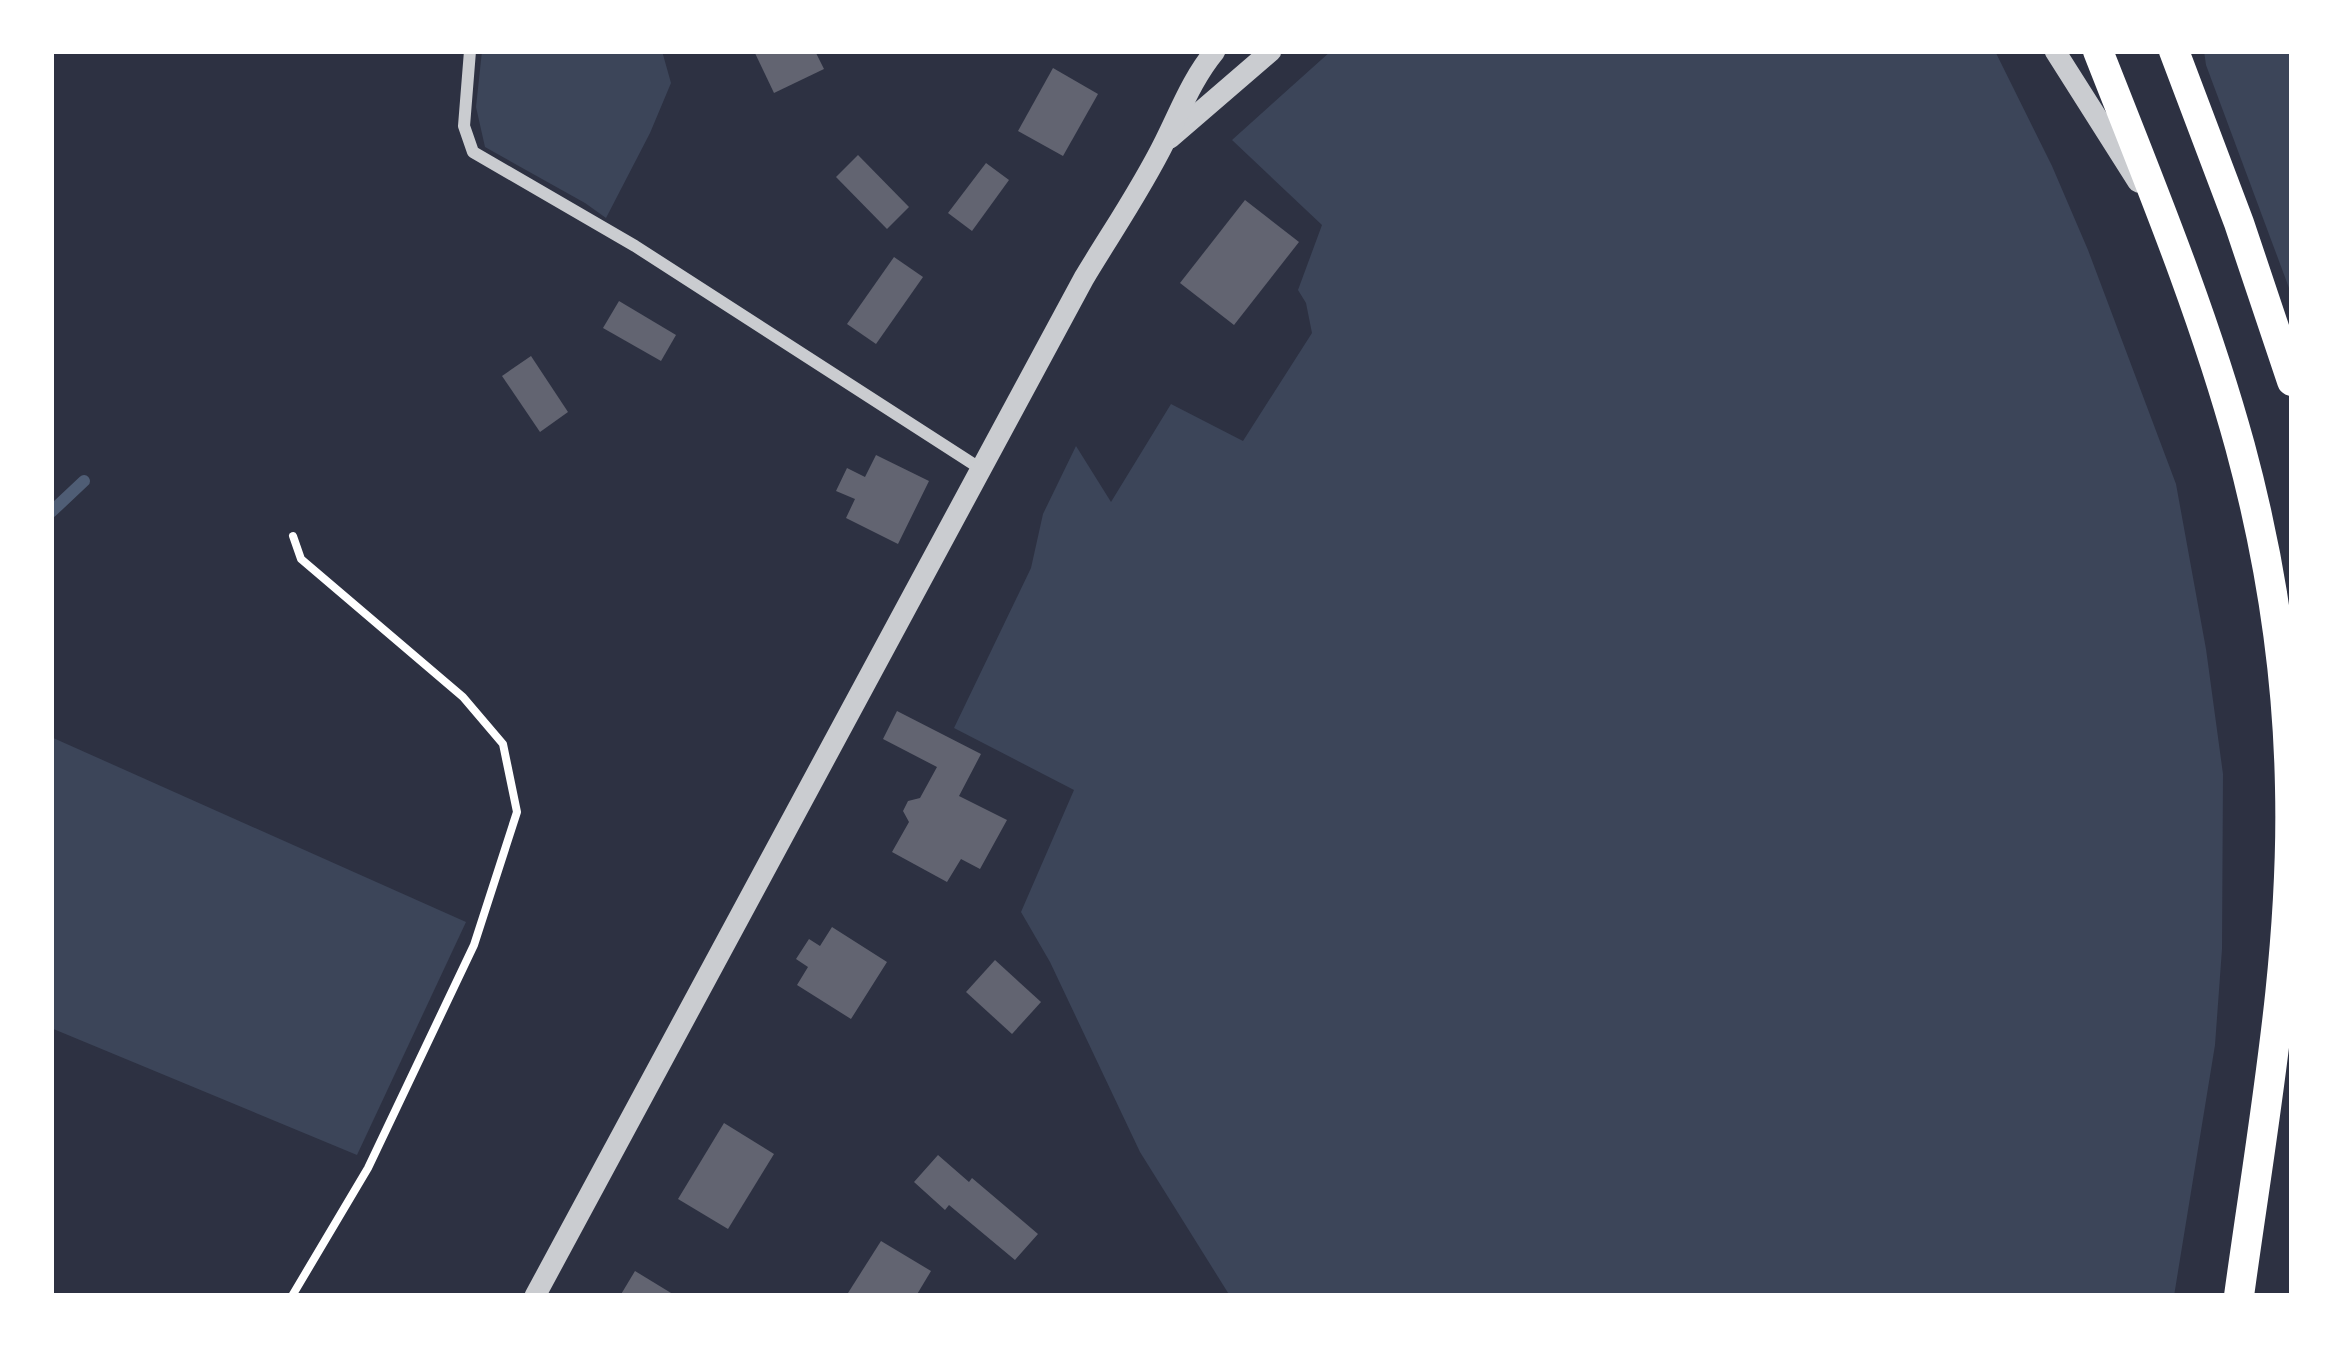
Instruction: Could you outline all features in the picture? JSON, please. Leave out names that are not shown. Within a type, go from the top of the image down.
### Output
[{"type":"main road","points":[[2098,51],[2168,232],[2244,459],[2280,648],[2290,790],[2285,938],[2239,1296]]},
{"type":"main road","points":[[2178,56],[2292,381]]},
{"type":"street","points":[[470,51],[464,126],[472,152],[635,246],[981,469]]},
{"type":"street","points":[[535,1296],[1084,278],[1165,142],[1181,101],[1215,51]]},
{"type":"street","points":[[1165,142],[1271,51]]},
{"type":"street","points":[[2055,51],[2168,232]]},
{"type":"path","points":[[292,1296],[368,1168],[474,945],[517,812],[503,744],[463,697],[301,559],[293,536]]},
{"type":"shaded area","points":[[482,51],[662,51],[671,83],[606,218],[485,147],[476,107]]},
{"type":"shaded area","points":[[1331,51],[1995,51],[2088,250],[2176,484],[2206,649],[2223,774],[2222,949],[2215,1045],[2174,1296],[1230,1296],[1140,1152],[1050,962],[1021,912],[1074,790],[954,728],[1031,568],[1043,514],[1076,446],[1111,502],[1171,404],[1243,441],[1312,333],[1298,290],[1322,225],[1232,140]]},
{"type":"shaded area","points":[[2204,51],[2292,51],[2292,296],[2206,65]]},
{"type":"shaded area","points":[[51,737],[466,922],[357,1155],[51,1028]]},
{"type":"building","points":[[754,51],[815,51],[824,69],[774,93]]},
{"type":"building","points":[[1053,68],[1098,94],[1063,156],[1018,131]]},
{"type":"building","points":[[858,155],[909,207],[887,229],[836,177]]},
{"type":"building","points":[[986,163],[1009,180],[972,231],[948,213]]},
{"type":"building","points":[[1245,200],[1299,242],[1234,325],[1180,283]]},
{"type":"building","points":[[894,257],[923,277],[876,344],[847,324]]},
{"type":"building","points":[[619,301],[676,335],[661,361],[603,328]]},
{"type":"building","points":[[531,356],[568,412],[540,432],[502,376]]},
{"type":"building","points":[[876,455],[929,481],[898,544],[846,518],[855,499],[836,491],[847,468],[865,477]]},
{"type":"building","points":[[897,711],[981,754],[959,796],[1007,820],[980,869],[961,859],[947,882],[892,852],[909,822],[903,811],[908,801],[920,798],[937,767],[883,739]]},
{"type":"building","points":[[832,927],[887,962],[851,1019],[797,985],[808,967],[796,959],[809,939],[820,946]]},
{"type":"building","points":[[995,960],[1041,1002],[1012,1034],[966,992]]},
{"type":"building","points":[[724,1123],[774,1154],[728,1229],[678,1199]]},
{"type":"building","points":[[938,1155],[1038,1234],[1015,1260],[914,1182]]},
{"type":"building","points":[[881,1241],[931,1271],[916,1296],[848,1293]]},
{"type":"building","points":[[635,1271],[676,1296],[620,1296]]},
{"type":"waterway","points":[[51,512],[84,481]]}]
